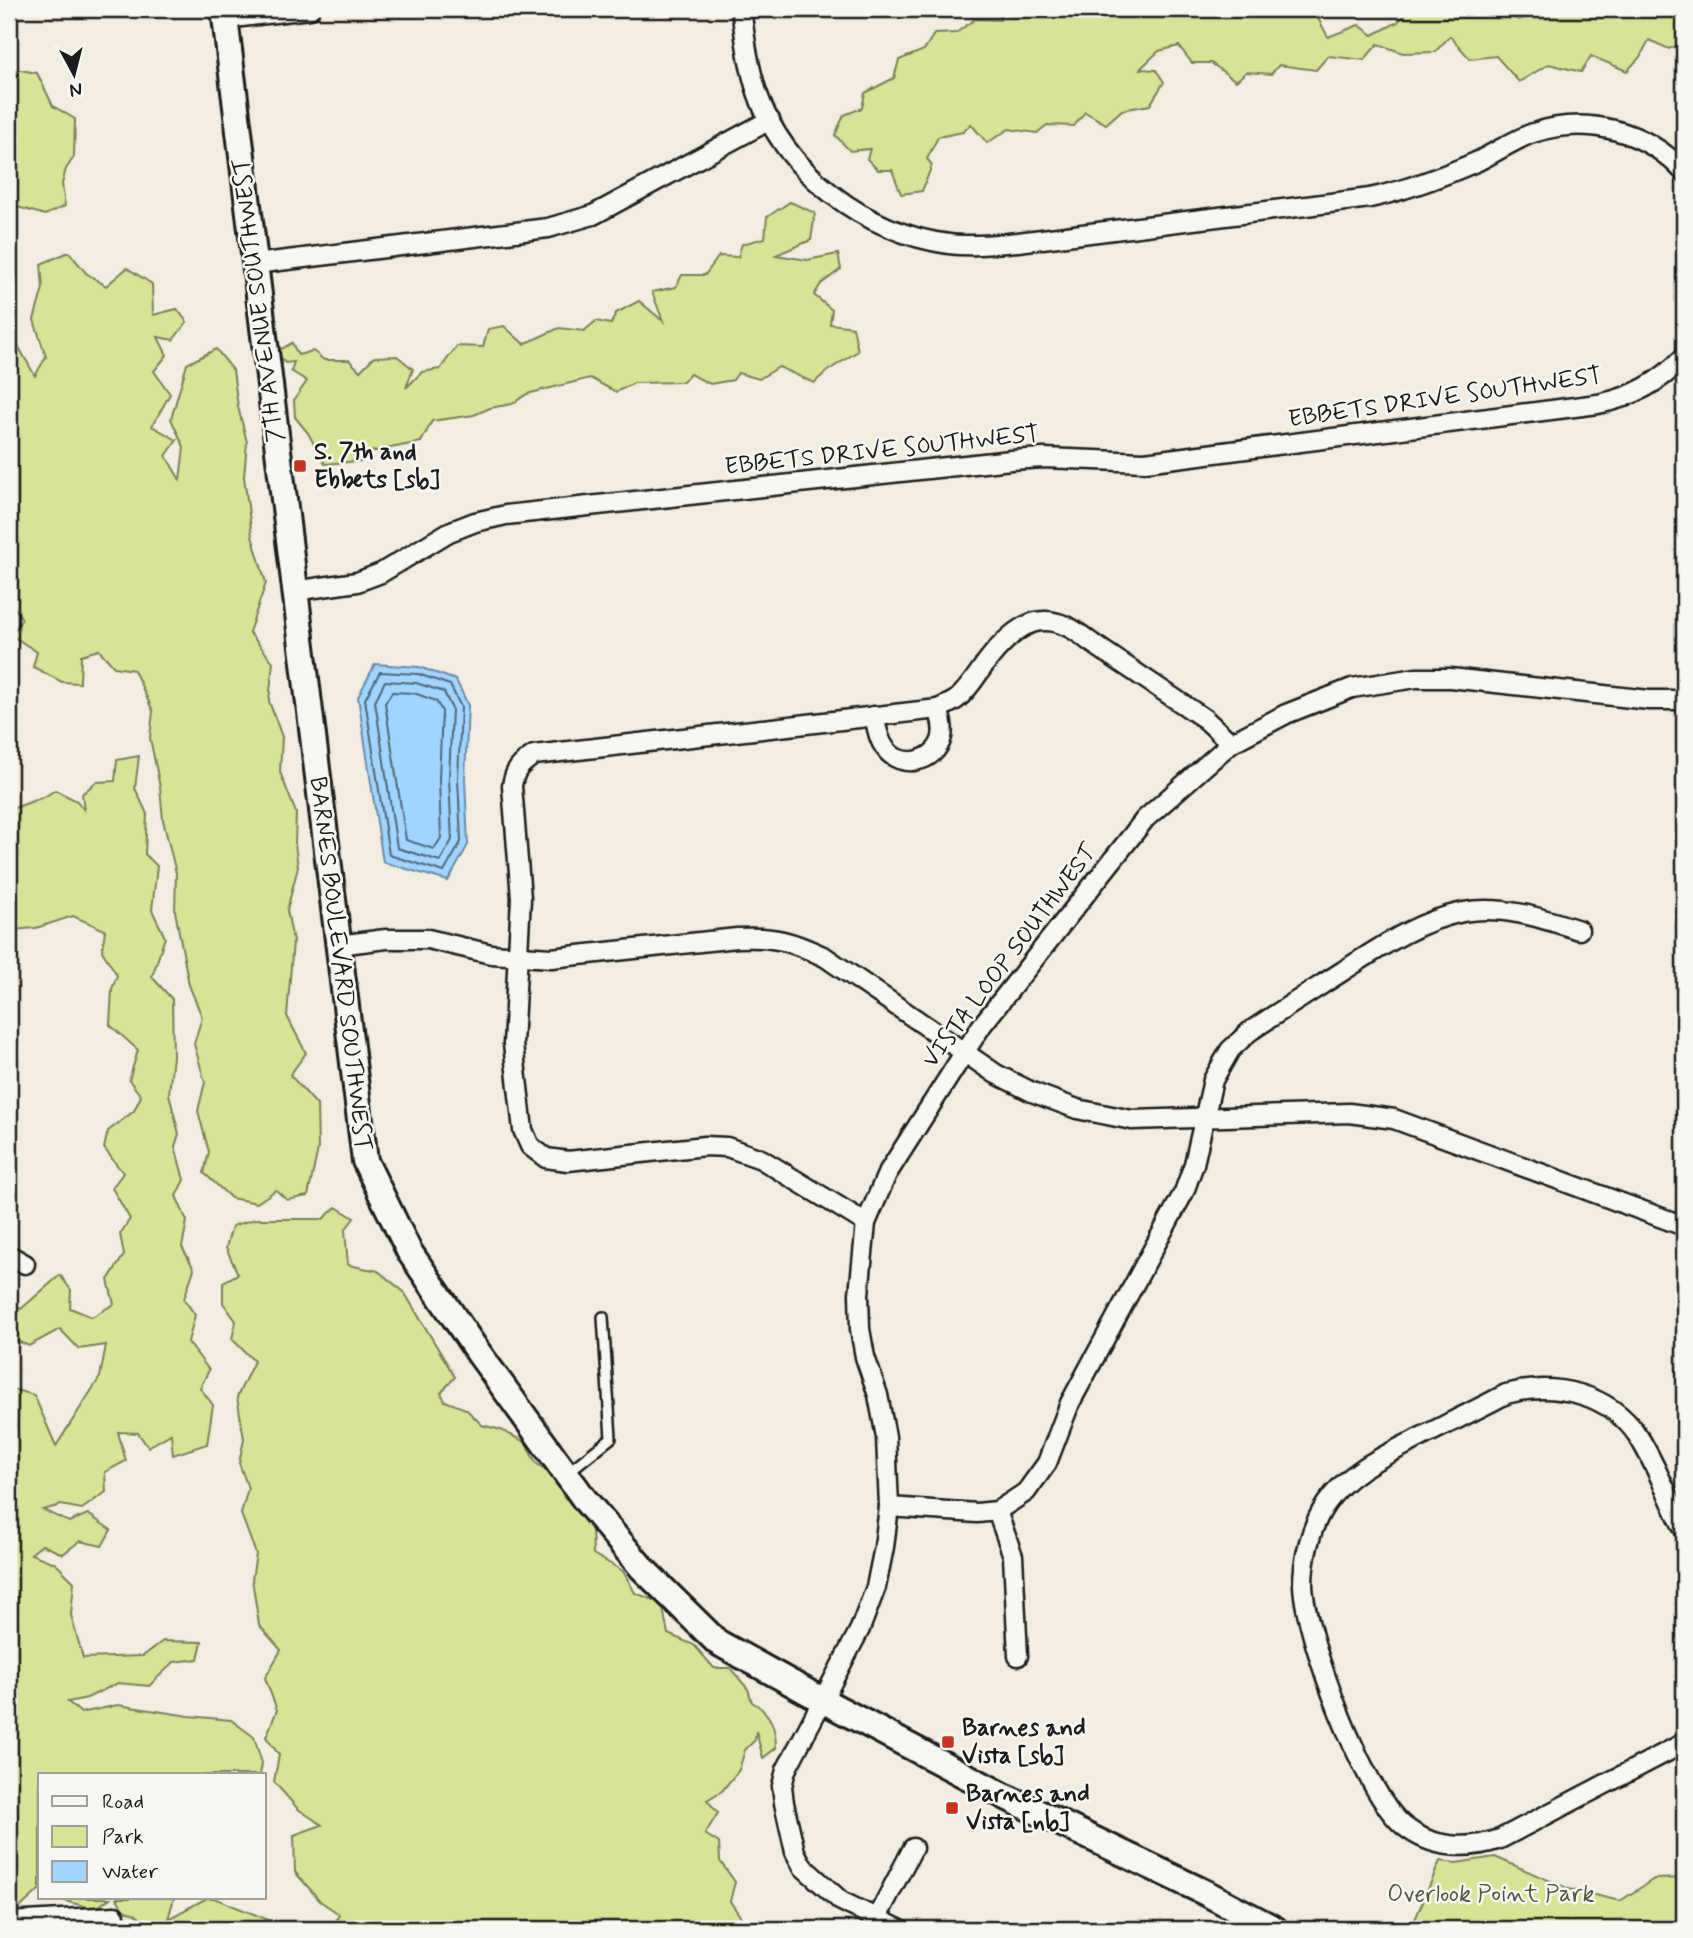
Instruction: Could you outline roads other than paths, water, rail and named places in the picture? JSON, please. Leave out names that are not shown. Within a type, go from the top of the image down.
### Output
[{"type":"street","points":[[225,14],[310,9]]},
{"type":"street","points":[[741,9],[748,62],[758,95],[785,145],[805,168],[828,191],[858,213],[902,233],[949,244],[981,246],[1018,242],[1370,198],[1441,177],[1531,134],[1555,127],[1607,127],[1634,136],[1657,148],[1684,172]]},
{"type":"street","name":"7TH AVENUE SOUTHWEST","points":[[225,14],[294,591]]},
{"type":"street","points":[[255,264],[571,223],[593,215],[771,120]]},
{"type":"street","name":"EBBETS DRIVE SOUTHWEST","points":[[294,591],[358,582],[381,573],[449,532],[475,522],[506,515],[1011,460],[1044,458],[1145,462],[1598,404],[1623,399],[1645,389],[1669,373],[1684,357]]},
{"type":"street","name":"BARNES BOULEVARD SOUTHWEST","points":[[294,591],[365,1161],[409,1251],[566,1474],[642,1568],[717,1642],[1006,1797],[1275,1929]]},
{"type":"street","points":[[866,1223],[761,1158],[727,1147],[705,1146],[568,1161],[546,1158],[530,1146],[523,1130],[513,1044],[521,898],[512,786],[514,773],[534,755],[938,709],[957,699],[1009,637],[1023,627],[1040,621],[1057,621],[1072,627],[1088,641],[1205,719],[1231,743]]},
{"type":"street","name":"VISTA LOOP SOUTHWEST","points":[[899,1929],[874,1924],[803,1867],[795,1852],[782,1786],[786,1770],[860,1629],[876,1587],[889,1507],[886,1437],[860,1329],[859,1294],[866,1223],[887,1174],[964,1053],[982,1025],[1145,819],[1231,743],[1286,714],[1352,688],[1416,678],[1505,683],[1649,700],[1684,700]]},
{"type":"street","points":[[874,716],[883,746],[897,759],[913,761],[932,754],[939,744],[943,728],[938,709]]},
{"type":"street","points":[[889,1507],[977,1513],[997,1511],[1026,1492],[1047,1463],[1076,1391],[1184,1192],[1194,1164],[1213,1080],[1230,1050],[1248,1032],[1397,936],[1429,921],[1465,912],[1519,913],[1579,930]]},
{"type":"street","points":[[338,945],[386,939],[428,939],[491,954],[551,958],[737,938],[765,937],[794,943],[825,957],[996,1074],[1077,1110],[1132,1120],[1349,1113],[1394,1119],[1684,1226]]},
{"type":"street","points":[[1684,1530],[1637,1436],[1618,1414],[1597,1400],[1572,1391],[1520,1391],[1506,1394],[1354,1473],[1325,1505],[1316,1524],[1309,1541],[1303,1582],[1304,1604],[1338,1713],[1392,1815],[1424,1838],[1442,1845],[1462,1846],[1485,1844],[1500,1839],[1684,1743]]},
{"type":"street","points":[[997,1511],[1013,1556],[1018,1656]]},
{"type":"street","points":[[874,1924],[913,1849]]},
{"type":"street","points":[[9,1922],[116,1923]]},
{"type":"lane","points":[[566,1474],[611,1438],[603,1317]]},
{"type":"water","points":[[375,664],[419,667],[456,680],[468,705],[465,779],[468,845],[448,881],[383,862],[358,697]]},
{"type":"place","name":"S. 7th and Ebbets [sb]","points":[[300,466]]},
{"type":"place","name":"Barnes and Vista [sb]","points":[[948,1742]]},
{"type":"place","name":"Barnes and Vista [nb]","points":[[952,1808]]},
{"type":"park label","name":"Overlook Point Park","points":[[1491,1894]]}]
